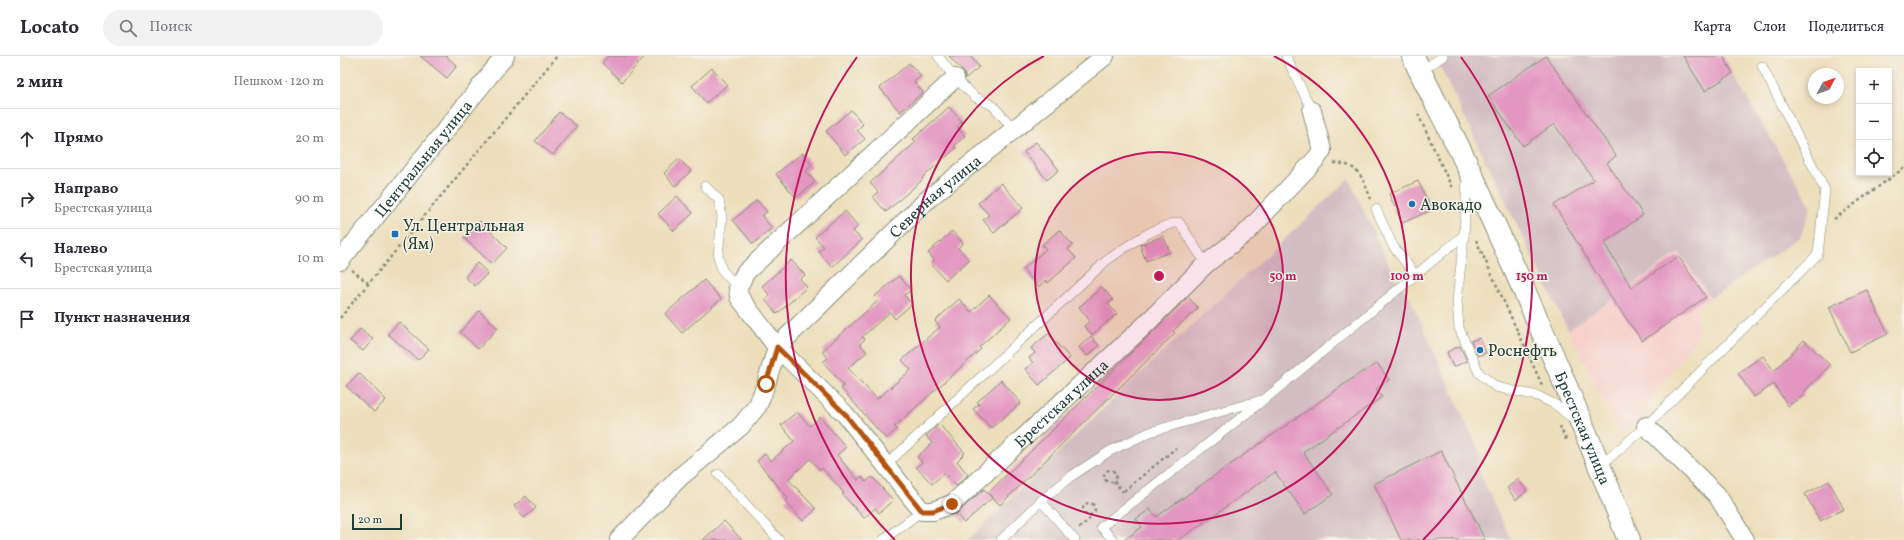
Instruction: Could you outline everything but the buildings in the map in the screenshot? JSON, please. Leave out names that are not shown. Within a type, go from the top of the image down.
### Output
[{"type":"main road","name":"Брестская улица","points":[[1416,64],[1467,165],[1522,286],[1577,439],[1600,466],[1629,540]]},
{"type":"street","name":"Центральная улица","points":[[340,261],[505,56]]},
{"type":"street","name":"Северная улица","points":[[775,345],[929,198],[1105,56]]},
{"type":"street","points":[[922,511],[887,464],[845,414],[775,345],[739,297],[738,288],[745,273],[956,78]]},
{"type":"street","name":"Брестская улица","points":[[922,511],[933,511],[952,504],[1146,324],[1206,264],[1248,230],[1317,158],[1322,150],[1312,111]]},
{"type":"street","points":[[619,540],[680,477],[741,426],[758,405],[766,384],[775,345]]},
{"type":"street","points":[[1646,426],[1717,495],[1745,540]]},
{"type":"lane","points":[[938,56],[956,78],[975,97],[992,105],[1014,129]]},
{"type":"lane","points":[[1286,56],[1312,111]]},
{"type":"lane","points":[[1416,64],[1443,56]]},
{"type":"lane","points":[[1600,466],[1646,426],[1818,254],[1825,190],[1762,66]]},
{"type":"lane","points":[[1467,165],[1464,235],[1457,301],[1459,328],[1479,373],[1496,387],[1538,396],[1549,401],[1572,417],[1577,439]]},
{"type":"lane","points":[[705,186],[719,200],[722,217],[718,256],[722,270],[738,288]]},
{"type":"lane","points":[[1376,208],[1393,246],[1416,276]]},
{"type":"lane","points":[[887,464],[1106,261],[1137,239],[1163,225],[1179,222],[1206,264]]},
{"type":"lane","points":[[1113,540],[1101,527],[1265,399],[1464,235]]},
{"type":"lane","points":[[1001,540],[1041,501],[1090,464],[1110,451],[1150,432],[1265,399]]},
{"type":"lane","points":[[718,474],[779,540]]},
{"type":"lane","points":[[1041,501],[1075,540]]},
{"type":"lane","points":[[883,540],[922,511]]},
{"type":"path","points":[[340,318],[557,56]]},
{"type":"path","points":[[1415,107],[1549,401],[1577,439]]},
{"type":"path","points":[[1333,163],[1343,163],[1353,167],[1360,174],[1376,208]]},
{"type":"path","points":[[1820,228],[1904,168]]},
{"type":"path","points":[[1111,470],[1115,472],[1116,477],[1114,481],[1109,482],[1105,480],[1104,475],[1106,471],[1111,470]]},
{"type":"path","points":[[1114,481],[1123,492]]},
{"type":"path","points":[[1088,503],[1095,507],[1094,512],[1091,515],[1086,514],[1083,511],[1084,506],[1088,503]]},
{"type":"shaded area","points":[[1435,56],[1722,56],[1811,207],[1800,237],[1711,298],[1679,253],[1568,330]]},
{"type":"shaded area","points":[[1349,179],[1397,282],[1408,294],[1481,455],[1477,467],[1511,540],[968,540],[1131,382]]},
{"type":"shaded area","points":[[1679,253],[1711,298],[1697,307],[1698,335],[1634,423],[1620,431],[1568,330]]},
{"type":"place","name":"Авокадо","points":[[1412,204]]},
{"type":"place","name":"Ул. Центральная (Ям)","points":[[395,234]]},
{"type":"place","name":"Роснефть","points":[[1480,350]]},
{"type":"route","points":[[766,384],[777,347],[845,414],[887,464],[922,511],[933,511],[952,504]]}]
